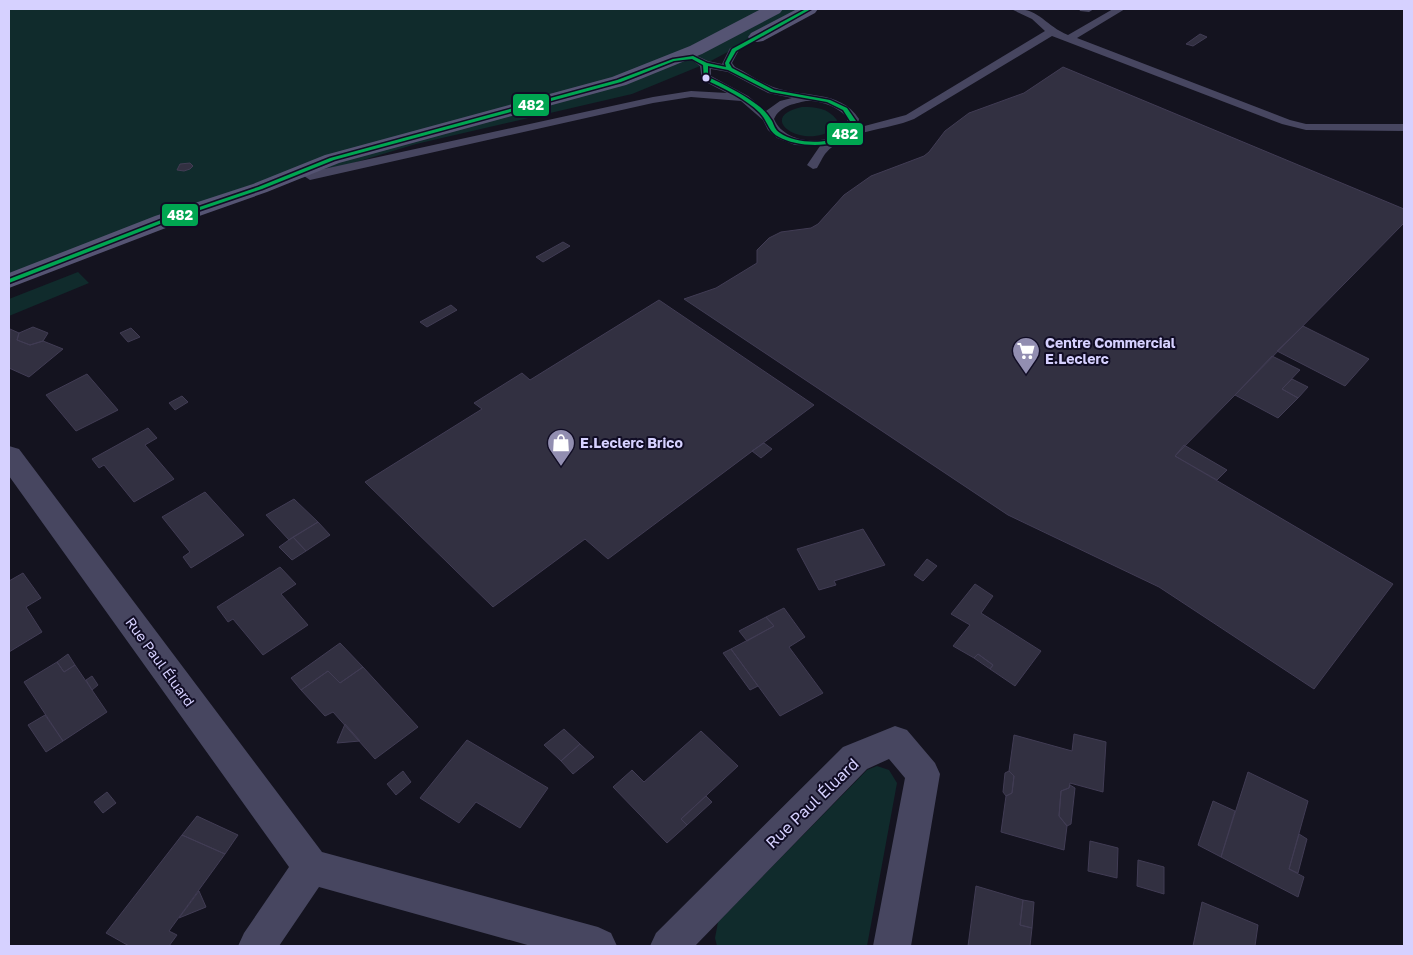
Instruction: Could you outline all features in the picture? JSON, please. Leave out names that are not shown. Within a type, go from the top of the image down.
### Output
[{"type":"main road","points":[[9,281],[163,221],[260,188],[332,159],[619,81],[696,50],[774,9]]},
{"type":"main road","points":[[260,188],[310,176],[416,144],[632,94],[699,60],[734,50],[809,9]]},
{"type":"street","name":"Rue Paul Éluard","points":[[9,456],[311,867]]},
{"type":"street","name":"Rue Paul Éluard","points":[[669,946],[855,758],[895,742],[923,774],[892,946]]},
{"type":"street","points":[[257,946],[311,867],[598,946]]},
{"type":"lane","points":[[699,60],[782,9]]},
{"type":"lane","points":[[1017,9],[1036,17],[1051,32],[1286,122],[1306,127],[1404,128]]},
{"type":"lane","points":[[1084,9],[1089,9]]},
{"type":"lane","points":[[1068,39],[1120,9]]},
{"type":"lane","points":[[802,143],[814,156],[812,165],[820,152],[834,141],[847,134],[873,126],[899,122],[910,117],[1051,32]]},
{"type":"lane","points":[[730,69],[728,63],[734,50]]},
{"type":"lane","points":[[673,60],[699,60],[730,69],[773,91],[828,101],[837,104],[850,114],[871,119],[910,117]]},
{"type":"lane","points":[[699,60],[706,78],[744,98],[768,118]]},
{"type":"lane","points":[[310,176],[653,100],[691,94],[744,98]]},
{"type":"lane","points":[[806,98],[780,104],[772,110],[768,118],[769,124],[780,136],[802,143],[834,141]]},
{"type":"lane","points":[[847,134],[852,128],[853,121],[850,114]]},
{"type":"green space","points":[[9,9],[809,9],[705,64],[632,94],[416,144],[310,176],[260,188],[163,221],[9,281]]},
{"type":"green space","points":[[802,107],[817,108],[830,113],[837,120],[834,129],[822,135],[809,136],[788,130],[783,124],[782,118],[788,112]]},
{"type":"green space","points":[[78,272],[89,283],[9,316],[9,299]]},
{"type":"green space","points":[[877,766],[889,770],[897,783],[867,946],[717,946],[715,938],[718,922],[867,770]]},
{"type":"building","points":[[1200,34],[1207,37],[1193,46],[1186,44]]},
{"type":"building","name":"Centre Commercial E.Leclerc","points":[[1063,67],[1404,209],[1404,223],[1175,456],[1393,584],[1314,689],[1159,587],[1008,515],[684,299],[716,288],[757,263],[757,250],[769,238],[781,232],[811,228],[818,224],[844,195],[871,176],[924,156],[945,131],[969,113],[1024,93]]},
{"type":"building","points":[[190,163],[193,166],[190,169],[184,171],[177,170],[180,164]]},
{"type":"building","points":[[563,242],[570,246],[543,262],[536,257]]},
{"type":"building","name":"E.Leclerc Brico","points":[[659,300],[814,405],[608,559],[585,539],[493,607],[365,482],[482,409],[474,403],[522,373],[530,380]]},
{"type":"building","points":[[451,305],[457,310],[427,327],[420,322]]},
{"type":"building","points":[[1303,326],[1369,359],[1345,386],[1277,351]]},
{"type":"building","points":[[33,327],[48,333],[43,341],[30,345],[17,340],[19,333]]},
{"type":"building","points":[[131,328],[140,337],[128,342],[120,333]]},
{"type":"building","points":[[10,329],[19,333],[17,340],[30,345],[43,341],[63,349],[29,377],[9,368]]},
{"type":"building","points":[[1272,356],[1300,370],[1282,389],[1298,398],[1278,418],[1235,395]]},
{"type":"building","points":[[87,374],[118,410],[76,431],[46,395]]},
{"type":"building","points":[[1292,379],[1308,387],[1298,398],[1282,389]]},
{"type":"building","points":[[182,396],[188,402],[175,410],[169,403]]},
{"type":"building","points":[[148,428],[157,438],[145,445],[174,479],[134,502],[104,465],[99,468],[92,459]]},
{"type":"building","points":[[764,443],[772,449],[761,458],[752,451]]},
{"type":"building","points":[[1184,445],[1227,470],[1217,480],[1175,456]]},
{"type":"building","points":[[205,492],[244,535],[191,568],[183,557],[190,552],[162,517]]},
{"type":"building","points":[[294,499],[318,522],[289,540],[266,515]]},
{"type":"building","points":[[318,522],[330,535],[306,551],[293,537]]},
{"type":"building","points":[[863,529],[885,565],[834,581],[836,585],[819,590],[797,549]]},
{"type":"building","points":[[293,537],[306,551],[292,560],[279,547]]},
{"type":"building","points":[[927,559],[937,566],[923,581],[914,575]]},
{"type":"building","points":[[280,567],[296,584],[281,594],[308,625],[263,655],[233,619],[228,622],[217,607]]},
{"type":"building","points":[[23,573],[41,598],[26,607],[42,632],[9,652],[9,581]]},
{"type":"building","points":[[975,584],[993,596],[981,613],[1041,651],[1015,686],[990,669],[993,665],[978,654],[974,658],[953,646],[970,625],[951,614]]},
{"type":"building","points":[[784,608],[805,637],[789,647],[823,693],[780,716],[731,649],[774,626],[766,617]]},
{"type":"building","points":[[766,617],[774,626],[747,641],[739,631]]},
{"type":"building","points":[[340,643],[363,667],[340,683],[328,671],[301,690],[291,678]]},
{"type":"building","points":[[731,649],[758,686],[750,690],[723,653]]},
{"type":"building","points":[[68,654],[75,665],[64,672],[57,662]]},
{"type":"building","points":[[978,654],[993,665],[990,669],[974,658]]},
{"type":"building","points":[[57,662],[64,672],[75,665],[107,712],[63,741],[24,682]]},
{"type":"building","points":[[363,667],[418,727],[375,759],[333,712],[325,716],[301,690],[328,671],[340,683]]},
{"type":"building","points":[[92,676],[98,685],[92,690],[86,680]]},
{"type":"building","points":[[45,715],[63,741],[46,752],[28,725]]},
{"type":"building","points":[[345,724],[360,741],[337,743]]},
{"type":"building","points":[[564,729],[580,744],[561,761],[544,745]]},
{"type":"building","points":[[701,731],[738,766],[681,819],[687,825],[667,843],[613,787],[632,770],[644,782]]},
{"type":"building","points":[[1074,734],[1106,742],[1103,792],[1070,783],[1069,788],[1061,791],[1059,816],[1067,826],[1064,850],[1001,832],[1006,796],[1012,793],[1014,776],[1009,771],[1014,735],[1072,751]]},
{"type":"building","points":[[467,740],[548,788],[520,828],[476,802],[459,823],[420,798]]},
{"type":"building","points":[[580,744],[594,757],[573,774],[561,761]]},
{"type":"building","points":[[403,771],[411,782],[396,795],[387,784]]},
{"type":"building","points":[[1009,771],[1014,776],[1012,793],[1006,796],[1003,792],[1005,773]]},
{"type":"building","points":[[1248,772],[1308,801],[1289,869],[1304,877],[1298,897],[1221,857]]},
{"type":"building","points":[[1070,785],[1075,788],[1071,824],[1067,826],[1059,816],[1061,791],[1069,788]]},
{"type":"building","points":[[107,792],[116,803],[103,813],[94,802]]},
{"type":"building","points":[[706,796],[712,802],[687,825],[681,819]]},
{"type":"building","points":[[1213,801],[1235,811],[1221,857],[1198,845]]},
{"type":"building","points":[[197,816],[238,835],[225,854],[182,835]]},
{"type":"building","points":[[1299,834],[1307,839],[1298,873],[1289,869]]},
{"type":"building","points":[[182,835],[225,854],[169,931],[177,935],[169,946],[129,946],[106,933]]},
{"type":"building","points":[[1090,841],[1118,848],[1117,878],[1088,871]]},
{"type":"building","points":[[1138,860],[1164,867],[1164,894],[1137,886]]},
{"type":"building","points":[[976,886],[1023,900],[1020,925],[1032,928],[1030,946],[968,946]]},
{"type":"building","points":[[199,891],[206,907],[179,918]]},
{"type":"building","points":[[1023,900],[1034,902],[1032,928],[1020,925]]},
{"type":"building","points":[[1202,902],[1258,925],[1255,946],[1193,946]]},
{"type":"transit line","name":"482","points":[[730,69],[727,63],[734,50],[809,9]]},
{"type":"transit line","name":"482","points":[[9,281],[163,221],[260,188],[332,159],[619,81],[673,60],[693,57],[705,64]]},
{"type":"transit line","name":"482","points":[[705,64],[730,69],[773,91],[828,101],[845,109],[853,121],[843,137],[833,141],[822,143],[799,142],[780,136],[775,132],[769,120],[756,107],[739,95],[706,78],[705,64]]},
{"type":"place","name":"Centre Commercial E.Leclerc","points":[[1026,375]]},
{"type":"place","name":"E.Leclerc Brico","points":[[561,467]]}]
